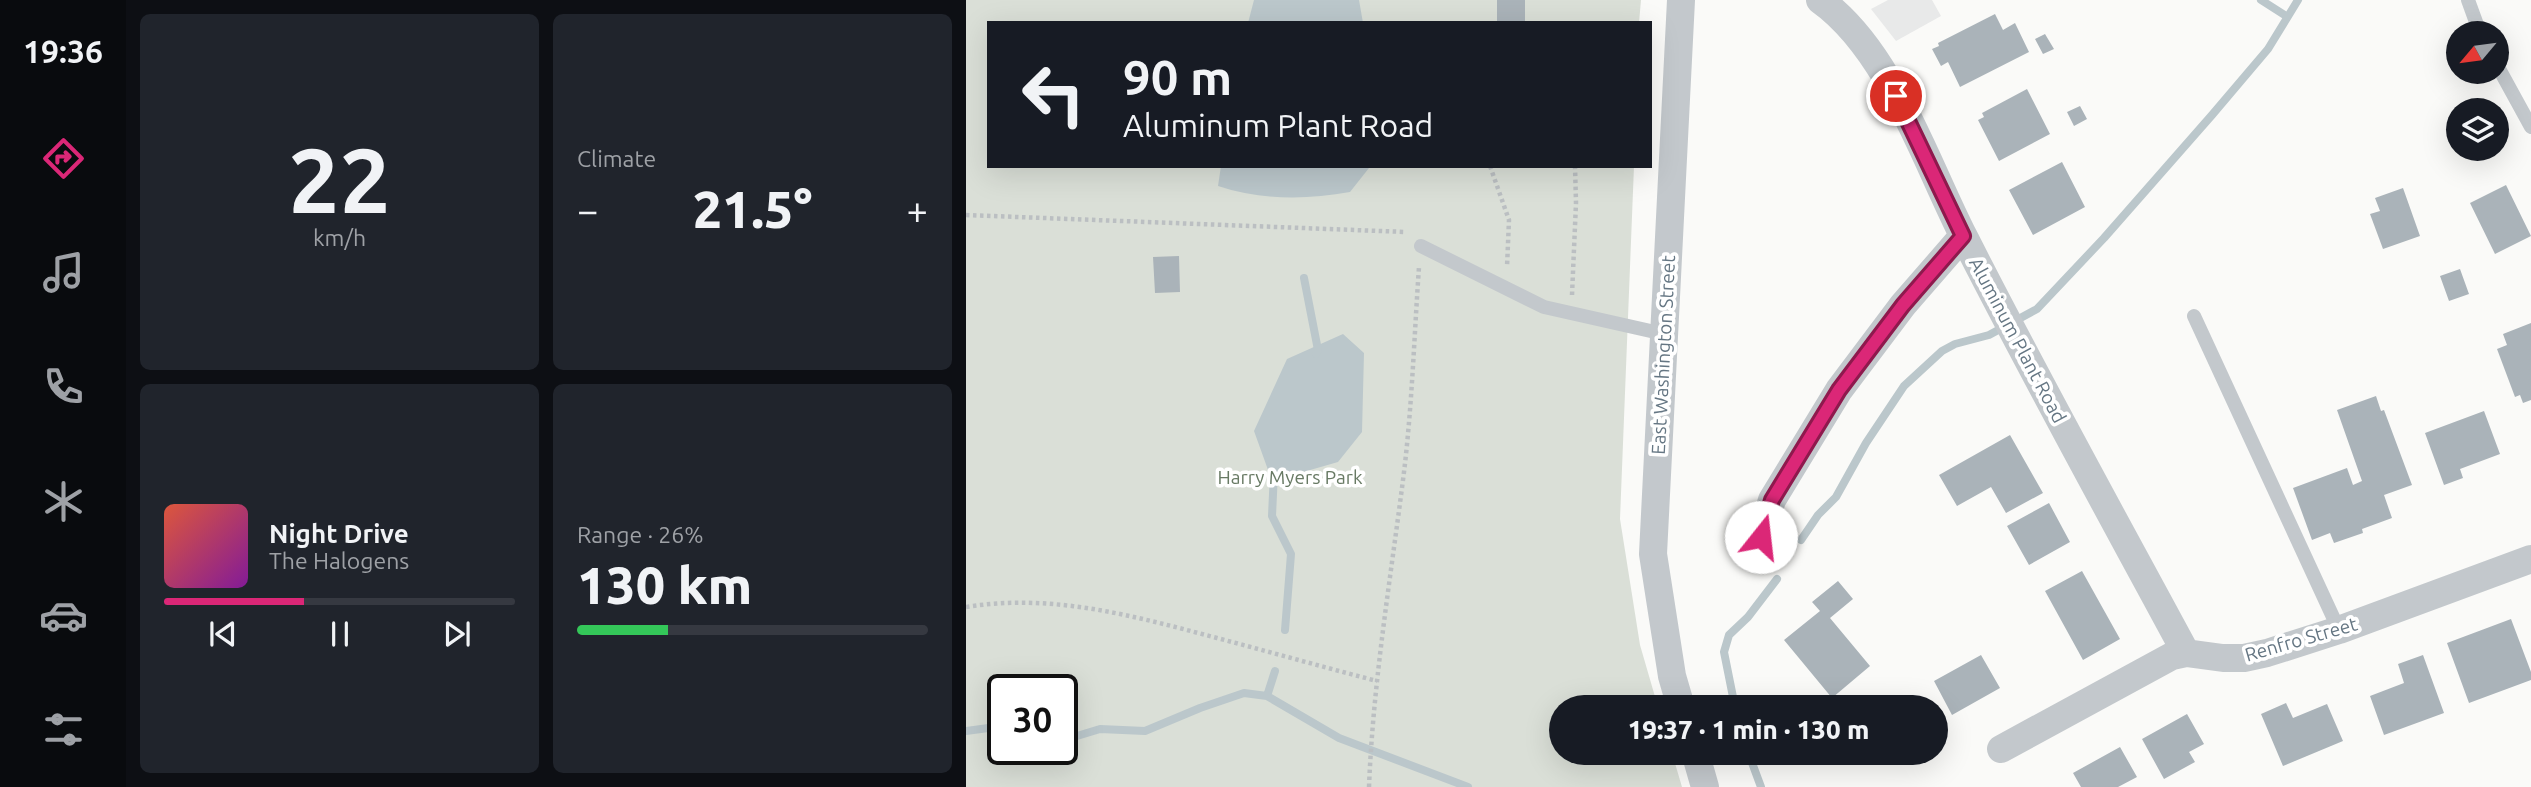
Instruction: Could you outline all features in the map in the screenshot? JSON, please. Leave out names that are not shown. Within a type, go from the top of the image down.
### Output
[{"type":"street","name":"East Washington Street","points":[[1678,695],[1672,676],[1653,554],[1681,0]]},
{"type":"street","name":"Aluminum Plant Road","points":[[1820,0],[1845,20],[1885,73],[1963,236],[2186,653]]},
{"type":"street","points":[[1761,537],[1772,500],[1839,390],[1903,305],[1963,236]]},
{"type":"street","name":"Renfro Street","points":[[2001,750],[2157,663],[2186,653],[2223,659],[2267,653],[2339,630],[2531,559]]},
{"type":"street","points":[[1699,765],[1705,787]]},
{"type":"lane","points":[[2468,0],[2476,21]]},
{"type":"lane","points":[[2507,84],[2531,127]]},
{"type":"lane","points":[[1421,246],[1544,307],[1664,334]]},
{"type":"lane","points":[[2194,316],[2339,630]]},
{"type":"path","points":[[1491,168],[1508,220],[1507,289]]},
{"type":"path","points":[[1572,313],[1575,168]]},
{"type":"path","points":[[966,215],[1422,233],[1403,478],[1391,552],[1369,787]]},
{"type":"path","points":[[966,607],[1055,603],[1094,608],[1142,618],[1377,681]]},
{"type":"shaded area","points":[[1254,0],[1359,0],[1363,21],[1249,21]]},
{"type":"shaded area","points":[[1888,0],[1932,0],[1941,16],[1896,41],[1871,9]]},
{"type":"shaded area","points":[[1221,168],[1369,168],[1350,192],[1283,197],[1250,194],[1218,186]]},
{"type":"shaded area","points":[[1343,334],[1364,353],[1362,432],[1338,462],[1272,481],[1254,431],[1287,359]]},
{"type":"green space","name":"Harry Myers Park","points":[[966,0],[1641,0],[1639,21],[987,21],[987,168],[1634,168],[1620,519],[1640,645],[1655,695],[1549,695],[1549,765],[1676,765],[1682,787],[966,787]]},
{"type":"building","points":[[1497,0],[1525,0],[1525,21],[1497,21]]},
{"type":"building","points":[[1995,14],[2003,30],[2015,23],[2029,52],[1960,87],[1948,62],[1941,66],[1932,49],[1939,46],[1938,43]]},
{"type":"building","points":[[2045,34],[2054,49],[2043,54],[2035,39]]},
{"type":"building","points":[[2027,89],[2050,134],[1999,161],[1978,120],[1984,117],[1982,113]]},
{"type":"building","points":[[2080,106],[2087,119],[2074,126],[2067,112]]},
{"type":"building","points":[[2062,162],[2085,207],[2033,235],[2009,190]]},
{"type":"building","points":[[2506,185],[2531,236],[2495,254],[2470,203]]},
{"type":"building","points":[[2403,188],[2420,236],[2383,249],[2370,214],[2380,211],[2375,198]]},
{"type":"building","points":[[1179,256],[1180,292],[1155,293],[1153,257]]},
{"type":"building","points":[[2460,269],[2469,294],[2449,301],[2440,276]]},
{"type":"building","points":[[2531,323],[2531,400],[2523,403],[2520,395],[2515,397],[2497,349],[2507,345],[2503,334]]},
{"type":"building","points":[[2376,396],[2381,411],[2384,410],[2412,485],[2384,495],[2392,518],[2362,529],[2363,533],[2334,543],[2330,533],[2312,540],[2293,488],[2347,468],[2353,485],[2362,481],[2337,410]]},
{"type":"building","points":[[2484,411],[2500,454],[2460,469],[2463,478],[2444,485],[2425,433]]},
{"type":"building","points":[[2010,435],[2043,493],[2006,513],[1991,487],[1957,506],[1939,475]]},
{"type":"building","points":[[2049,503],[2070,542],[2029,565],[2007,526]]},
{"type":"building","points":[[2082,571],[2120,639],[2083,660],[2045,591]]},
{"type":"building","points":[[1838,581],[1853,599],[1830,618],[1870,666],[1836,695],[1830,695],[1784,640],[1820,611],[1812,602]]},
{"type":"building","points":[[2511,619],[2531,672],[2531,680],[2469,703],[2447,643]]},
{"type":"building","points":[[1981,655],[2000,688],[1952,715],[1948,707],[1948,695],[1941,695],[1934,681]]},
{"type":"building","points":[[2423,655],[2444,713],[2384,735],[2370,696],[2404,683],[2398,664]]},
{"type":"building","points":[[2286,703],[2293,718],[2327,704],[2343,741],[2283,766],[2261,714]]},
{"type":"building","points":[[2187,714],[2204,744],[2189,752],[2195,762],[2164,779],[2142,739]]},
{"type":"building","points":[[2120,747],[2137,777],[2118,787],[2081,787],[2073,773]]},
{"type":"waterway","points":[[2261,0],[2286,16]]},
{"type":"waterway","points":[[1801,540],[1818,515],[1836,497],[1866,443],[1904,386],[1942,351],[1955,344],[1989,335],[2037,309],[2104,238],[2268,49],[2298,0]]},
{"type":"waterway","points":[[1304,278],[1318,350],[1316,354]]},
{"type":"waterway","points":[[1274,472],[1272,516],[1291,554],[1285,630]]},
{"type":"waterway","points":[[1733,695],[1724,652],[1729,635],[1748,617],[1777,579]]},
{"type":"waterway","points":[[1267,696],[1275,671]]},
{"type":"waterway","points":[[1078,736],[1100,729],[1145,731],[1244,693],[1267,696],[1339,738],[1468,787]]},
{"type":"waterway","points":[[966,731],[987,728]]},
{"type":"waterway","points":[[1753,765],[1761,787]]},
{"type":"route","points":[[1761,537],[1772,500],[1839,390],[1903,305],[1963,236],[1896,96]]}]
